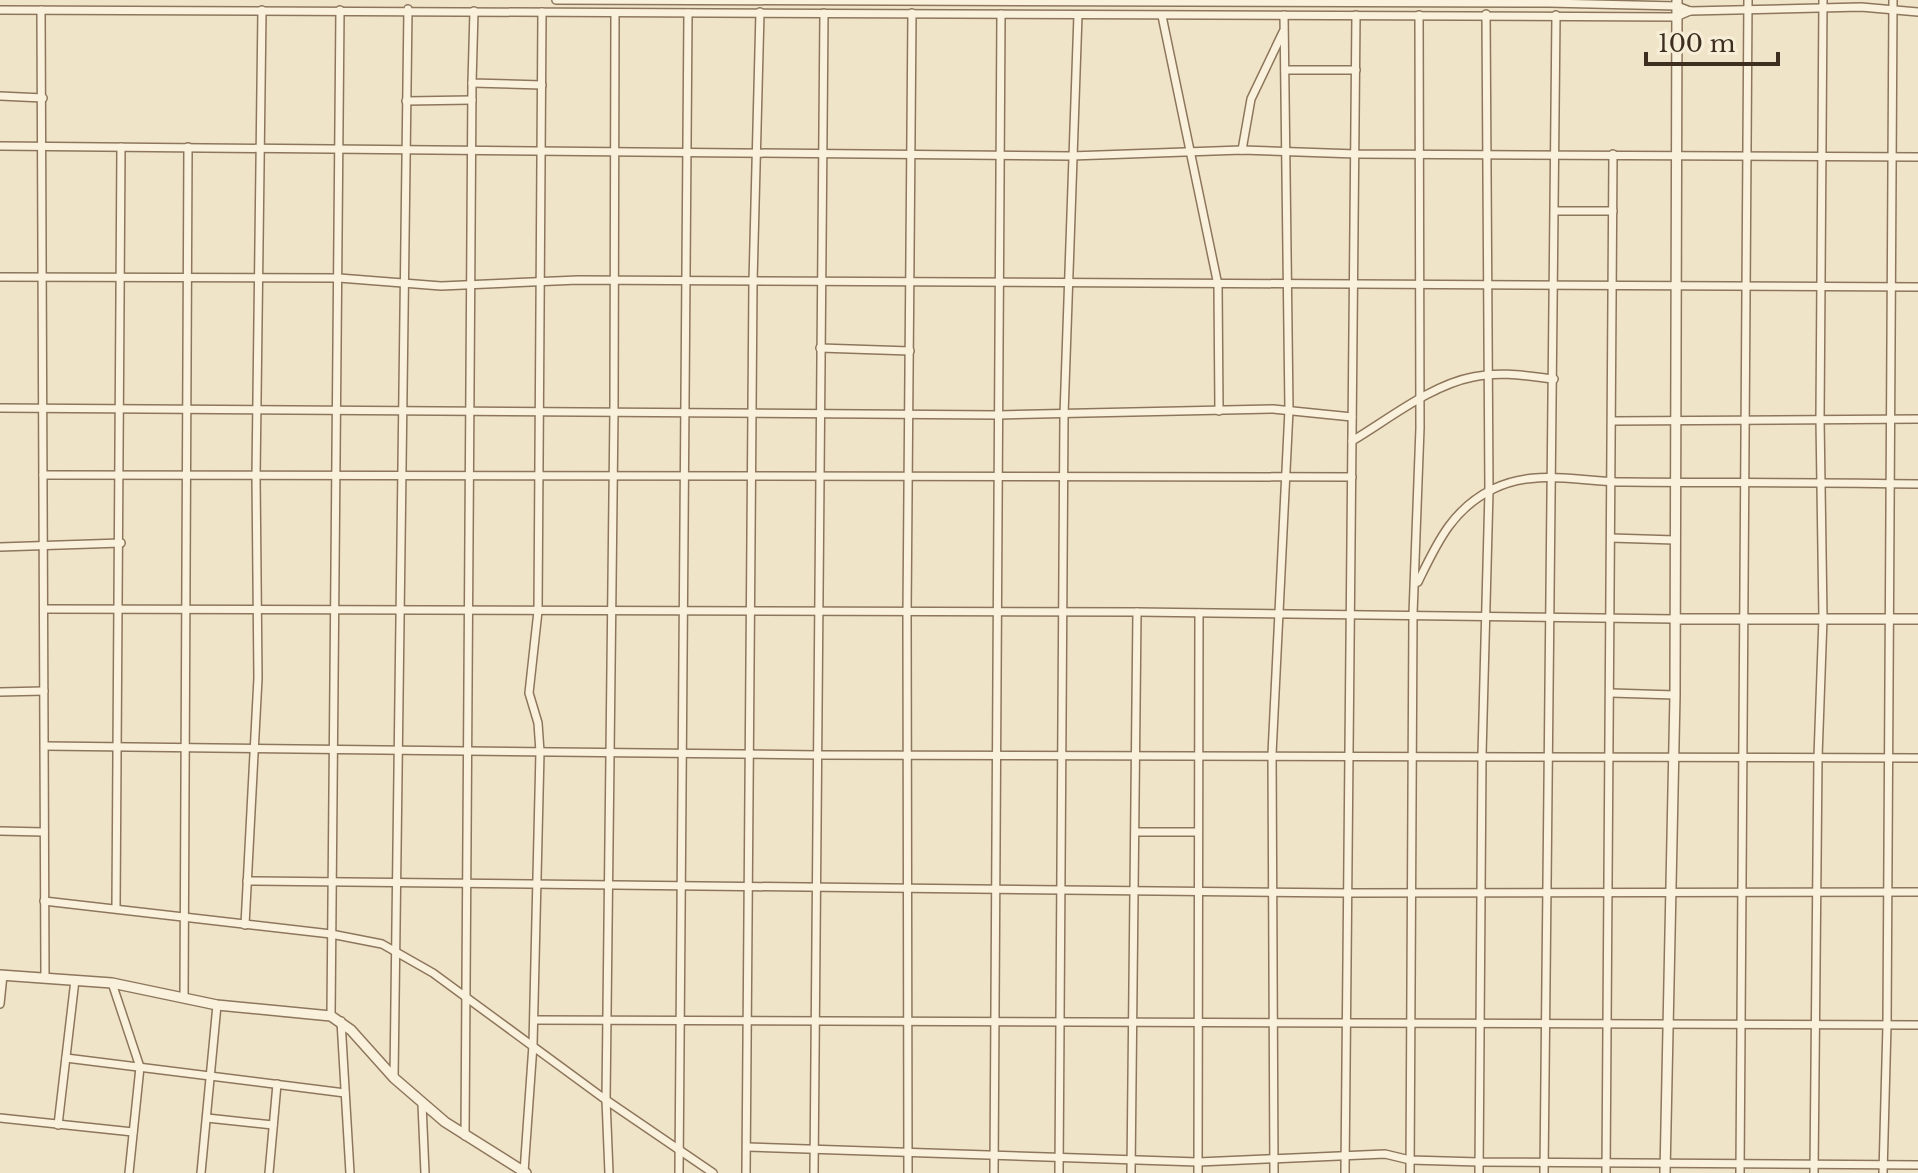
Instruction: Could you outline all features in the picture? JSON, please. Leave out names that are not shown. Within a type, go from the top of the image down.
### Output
[{"type":"street","points":[[556,0],[1549,1],[1614,2],[1690,11],[1823,4],[1918,12]]},
{"type":"street","points":[[1740,1169],[1748,0]]},
{"type":"street","points":[[1883,1169],[1887,1025],[1893,0]]},
{"type":"street","points":[[1814,1168],[1818,757],[1823,618],[1820,419],[1823,4]]},
{"type":"street","points":[[0,10],[408,9],[1162,16],[1556,15],[1676,8]]},
{"type":"street","points":[[1665,1168],[1671,757],[1675,695],[1676,8]]},
{"type":"street","points":[[394,1078],[408,9]]},
{"type":"street","points":[[41,10],[45,978]]},
{"type":"street","points":[[245,925],[258,678],[256,476],[262,10]]},
{"type":"street","points":[[340,10],[334,883],[331,934],[350,1173]]},
{"type":"street","points":[[465,1137],[469,611],[467,475],[474,11]]},
{"type":"street","points":[[0,1004],[1,975],[112,983],[217,1005],[336,1019],[422,1104],[465,1137],[525,1173],[534,1020],[540,752],[538,723],[529,693],[538,611],[542,12]]},
{"type":"street","points":[[746,1173],[750,1022],[753,282],[760,12]]},
{"type":"street","points":[[609,1173],[606,1100],[615,13]]},
{"type":"street","points":[[679,1173],[688,13]]},
{"type":"street","points":[[814,1173],[821,413],[819,283],[824,13]]},
{"type":"street","points":[[908,1173],[907,614],[912,13]]},
{"type":"street","points":[[994,1173],[1001,14]]},
{"type":"street","points":[[1479,1173],[1484,614],[1489,491],[1486,14]]},
{"type":"street","points":[[1059,1173],[1064,415],[1078,15]]},
{"type":"street","points":[[1274,1173],[1272,754],[1289,410],[1284,15]]},
{"type":"street","points":[[1345,1173],[1356,15]]},
{"type":"street","points":[[1410,1173],[1413,614],[1420,401],[1419,15]]},
{"type":"street","points":[[1544,1173],[1554,476],[1556,15]]},
{"type":"street","points":[[1162,16],[1218,285],[1219,411]]},
{"type":"street","points":[[1242,150],[1251,99],[1284,30]]},
{"type":"street","points":[[1285,70],[1356,70]]},
{"type":"street","points":[[472,83],[542,85]]},
{"type":"street","points":[[0,96],[43,98]]},
{"type":"street","points":[[406,101],[472,100]]},
{"type":"street","points":[[0,146],[471,151],[614,149],[1071,156],[1285,150],[1356,154],[1918,157]]},
{"type":"street","points":[[116,907],[121,609],[121,147]]},
{"type":"street","points":[[184,998],[188,147]]},
{"type":"street","points":[[1606,1173],[1613,154]]},
{"type":"street","points":[[1555,211],[1613,211]]},
{"type":"street","points":[[0,277],[339,278],[469,285],[615,280],[1918,287]]},
{"type":"street","points":[[820,348],[910,351]]},
{"type":"street","points":[[1352,441],[1460,381],[1486,375],[1554,379]]},
{"type":"street","points":[[0,408],[998,415],[1289,410],[1352,417]]},
{"type":"street","points":[[1613,421],[1918,419]]},
{"type":"street","points":[[43,475],[402,474],[909,479],[1352,477]]},
{"type":"street","points":[[1415,587],[1447,525],[1468,504],[1489,491],[1516,481],[1554,476],[1611,482],[1918,484]]},
{"type":"street","points":[[1611,538],[1675,540]]},
{"type":"street","points":[[0,547],[121,543]]},
{"type":"street","points":[[44,609],[907,614],[1137,612],[1918,619]]},
{"type":"street","points":[[1131,1173],[1137,612]]},
{"type":"street","points":[[1198,1173],[1196,832],[1199,613]]},
{"type":"street","points":[[0,692],[44,691]]},
{"type":"street","points":[[1611,693],[1675,695]]},
{"type":"street","points":[[45,746],[818,755],[1136,753],[1918,758]]},
{"type":"street","points":[[0,831],[44,832]]},
{"type":"street","points":[[1136,832],[1196,832]]},
{"type":"street","points":[[247,881],[1348,893],[1480,890],[1918,892]]},
{"type":"street","points":[[44,901],[331,934],[382,944],[464,996],[606,1100],[713,1173]]},
{"type":"street","points":[[58,1125],[75,980]]},
{"type":"street","points":[[112,983],[140,1067],[129,1173]]},
{"type":"street","points":[[201,1173],[217,1005]]},
{"type":"street","points":[[534,1020],[1918,1025]]},
{"type":"street","points":[[66,1058],[345,1093]]},
{"type":"street","points":[[269,1173],[277,1084]]},
{"type":"street","points":[[422,1104],[425,1173]]},
{"type":"street","points":[[0,1118],[133,1132]]},
{"type":"street","points":[[207,1118],[273,1125]]},
{"type":"street","points":[[747,1147],[1131,1161],[1345,1159],[1385,1154],[1410,1160],[1606,1162],[1665,1168],[1883,1169],[1918,1165]]}]
